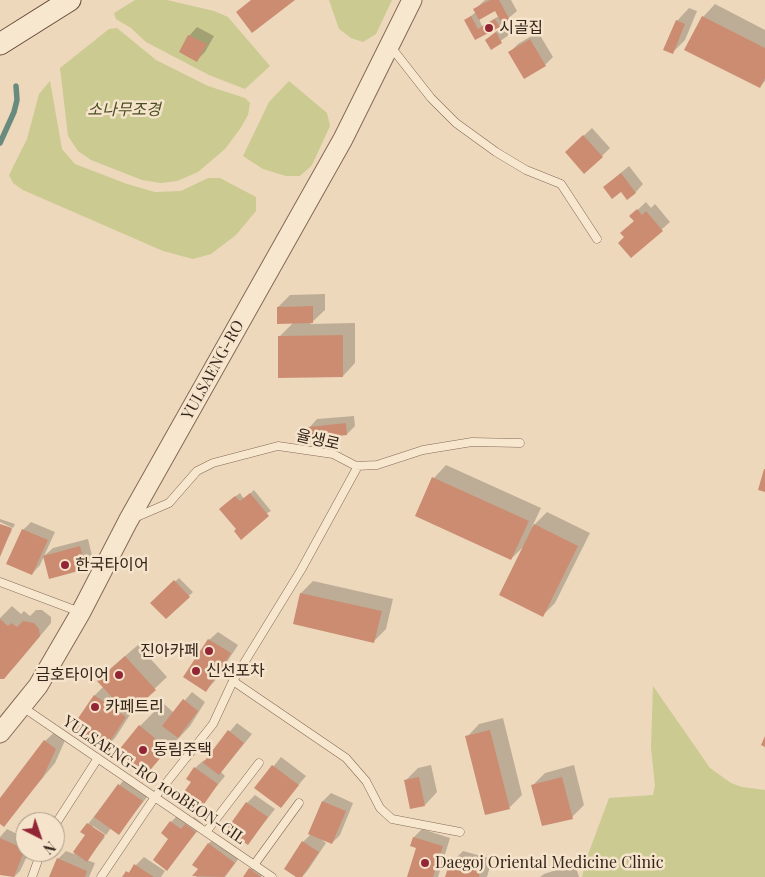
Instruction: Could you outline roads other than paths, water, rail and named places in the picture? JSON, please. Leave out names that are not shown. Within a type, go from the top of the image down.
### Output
[{"type":"main road","points":[[0,44],[70,0]]},
{"type":"street","name":"YULSAENG-RO","points":[[0,733],[38,686],[81,612],[128,521],[343,139],[412,0]]},
{"type":"lane","points":[[389,45],[430,98],[456,123],[496,152],[526,170],[562,184],[597,239]]},
{"type":"lane","name":"율생로","points":[[128,521],[169,503],[196,471],[212,462],[278,446],[305,448],[333,454],[358,466],[377,465],[423,450],[472,442],[520,443]]},
{"type":"lane","points":[[101,877],[155,797],[213,724],[233,681],[301,570],[358,466]]},
{"type":"lane","points":[[0,582],[81,612]]},
{"type":"lane","points":[[233,681],[346,758],[366,781],[380,808],[392,819],[460,832]]},
{"type":"lane","name":"YULSAENG-RO 100BEON-GIL","points":[[21,706],[272,877]]},
{"type":"lane","points":[[63,812],[98,758]]},
{"type":"lane","points":[[206,832],[259,763]]},
{"type":"lane","points":[[254,865],[299,803]]},
{"type":"lane","points":[[32,877],[37,862]]},
{"type":"waterway","points":[[0,143],[14,112],[17,100],[16,86]]},
{"type":"place","name":"시골집","points":[[489,28]]},
{"type":"place","name":"한국타이어","points":[[65,565]]},
{"type":"place","name":"진아카페","points":[[209,651]]},
{"type":"place","name":"신선포차","points":[[196,671]]},
{"type":"place","name":"금호타이어","points":[[119,675]]},
{"type":"place","name":"카페트리","points":[[95,707]]},
{"type":"place","name":"동림주택","points":[[143,750]]},
{"type":"place","name":"Daegoj Oriental Medicine Clinic","points":[[425,863]]},
{"type":"park label","name":"소나무조경","points":[[124,110]]}]
